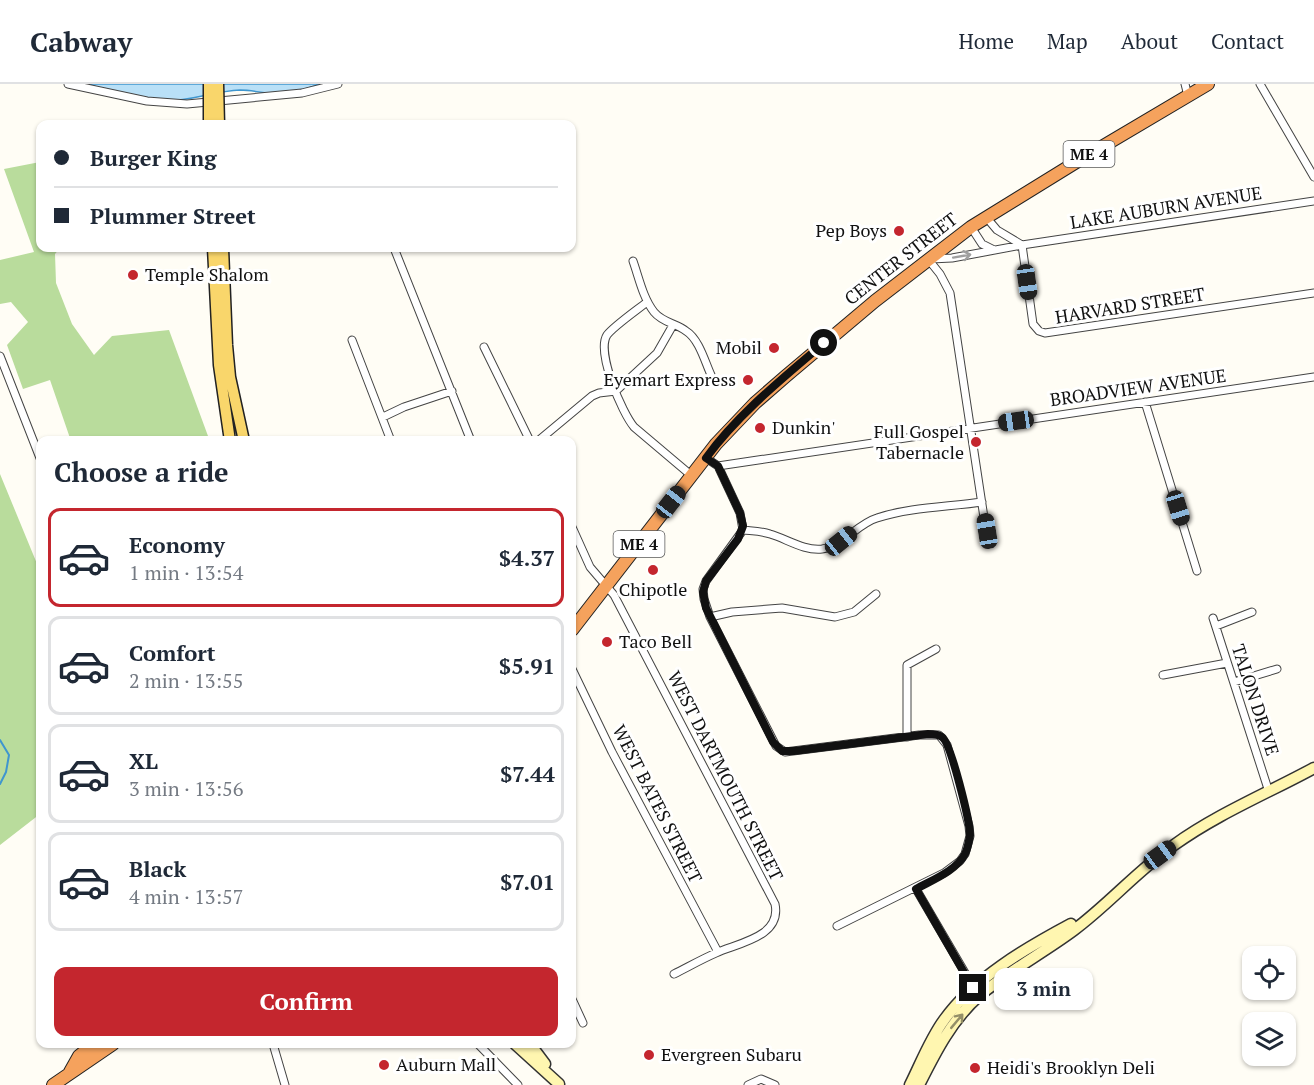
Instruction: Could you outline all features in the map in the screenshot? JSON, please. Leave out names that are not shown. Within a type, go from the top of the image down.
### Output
[{"type":"highway","name":"CENTER STREET","points":[[576,625],[716,444],[786,375],[928,259],[971,227],[1187,90],[1208,84]]},
{"type":"highway","points":[[70,1073],[80,1056],[89,1048]]},
{"type":"highway","points":[[53,1085],[107,1048]]},
{"type":"main road","points":[[209,84],[209,120]]},
{"type":"main road","points":[[218,84],[219,120]]},
{"type":"main road","points":[[213,252],[219,365],[229,436]]},
{"type":"main road","points":[[223,252],[227,345],[237,436]]},
{"type":"main road","points":[[230,377],[243,436]]},
{"type":"main road","points":[[910,1085],[943,1021],[1026,951],[1093,913],[1177,843],[1214,820],[1314,768]]},
{"type":"main road","points":[[919,1085],[944,1037],[976,992]]},
{"type":"main road","points":[[520,1048],[560,1084]]},
{"type":"main road","points":[[525,1048],[560,1084]]},
{"type":"main road","points":[[533,1048],[560,1084]]},
{"type":"main road","points":[[905,1085],[919,1056],[927,1050]]},
{"type":"street","points":[[68,84],[147,101],[176,104],[302,93],[338,84]]},
{"type":"street","points":[[1260,84],[1314,177]]},
{"type":"street","name":"LAKE AUBURN AVENUE","points":[[928,259],[952,258],[1022,245],[1314,201]]},
{"type":"street","points":[[986,217],[997,231],[1022,245]]},
{"type":"street","points":[[971,227],[982,244],[989,249],[996,250]]},
{"type":"street","name":"HARVARD STREET","points":[[1022,245],[1033,324],[1039,331],[1045,333],[1314,293]]},
{"type":"street","points":[[396,252],[469,436]]},
{"type":"street","points":[[928,259],[945,281],[950,293],[988,544]]},
{"type":"street","points":[[633,261],[647,302],[661,319],[687,331],[695,340],[711,375]]},
{"type":"street","points":[[647,302],[608,335],[603,346],[626,418],[634,428],[692,476]]},
{"type":"street","points":[[544,436],[592,396],[616,391],[657,352],[673,325]]},
{"type":"street","points":[[352,340],[389,436]]},
{"type":"street","points":[[484,347],[528,436]]},
{"type":"street","points":[[0,356],[36,448]]},
{"type":"street","name":"BROADVIEW AVENUE","points":[[718,466],[1314,377]]},
{"type":"street","points":[[383,417],[404,406],[452,391]]},
{"type":"street","points":[[1145,402],[1197,571]]},
{"type":"street","points":[[706,458],[718,466],[740,513],[743,530],[711,572],[704,587],[704,599],[710,617],[773,742],[782,751],[803,750],[928,734],[942,737],[950,754],[969,826],[968,846],[960,861],[916,889],[837,926]]},
{"type":"street","points":[[743,530],[765,532],[801,546],[823,549],[833,546],[857,528],[879,517],[982,502]]},
{"type":"street","name":"WEST DARTMOUTH STREET","points":[[576,536],[590,567],[614,595],[771,897],[776,911],[776,918],[768,929],[755,937],[718,952]]},
{"type":"street","points":[[710,617],[732,612],[782,608],[835,617],[854,612],[876,594]]},
{"type":"street","points":[[1216,626],[1252,612]]},
{"type":"street","name":"TALON DRIVE","points":[[1213,618],[1269,792]]},
{"type":"street","points":[[907,737],[907,665],[936,649]]},
{"type":"street","points":[[1163,675],[1227,663]]},
{"type":"street","points":[[1234,682],[1277,669]]},
{"type":"street","name":"WEST BATES STREET","points":[[576,677],[617,762],[718,952]]},
{"type":"street","points":[[916,889],[976,992]]},
{"type":"street","points":[[674,974],[718,952]]},
{"type":"street","points":[[576,1008],[583,1023]]},
{"type":"street","points":[[274,1048],[285,1085]]},
{"type":"street","points":[[482,1048],[518,1085]]},
{"type":"street","points":[[748,1085],[761,1079],[775,1085]]},
{"type":"green space","points":[[36,163],[36,252],[57,252],[56,283],[72,324],[94,355],[112,336],[169,330],[208,436],[69,436],[50,380],[23,389],[7,345],[28,322],[11,302],[0,304],[0,260],[34,252],[4,169]]},
{"type":"green space","points":[[0,474],[36,561],[36,817],[0,845]]},
{"type":"water","points":[[86,84],[321,84],[280,94],[240,90],[167,101],[136,97]]},
{"type":"waterway","points":[[0,740],[9,755],[6,772],[0,784]]},
{"type":"place","name":"Pep Boys","points":[[899,231]]},
{"type":"place","name":"Temple Shalom","points":[[133,275]]},
{"type":"place","name":"Mobil","points":[[774,348]]},
{"type":"place","name":"Eyemart Express","points":[[748,380]]},
{"type":"place","name":"Dunkin'","points":[[760,428]]},
{"type":"place","name":"Full Gospel Tabernacle","points":[[976,442]]},
{"type":"place","name":"Chipotle","points":[[653,570]]},
{"type":"place","name":"Taco Bell","points":[[607,642]]},
{"type":"place","name":"Evergreen Subaru","points":[[649,1055]]},
{"type":"place","name":"Auburn Mall","points":[[384,1065]]},
{"type":"place","name":"Heidi's Brooklyn Deli","points":[[975,1068]]},
{"type":"route","points":[[824,343],[755,403],[716,444],[706,458],[718,466],[740,513],[743,526],[738,539],[706,581],[703,589],[706,608],[773,742],[782,751],[850,745],[928,734],[939,735],[943,738],[953,763],[970,836],[965,854],[960,861],[916,889],[973,988]]}]
